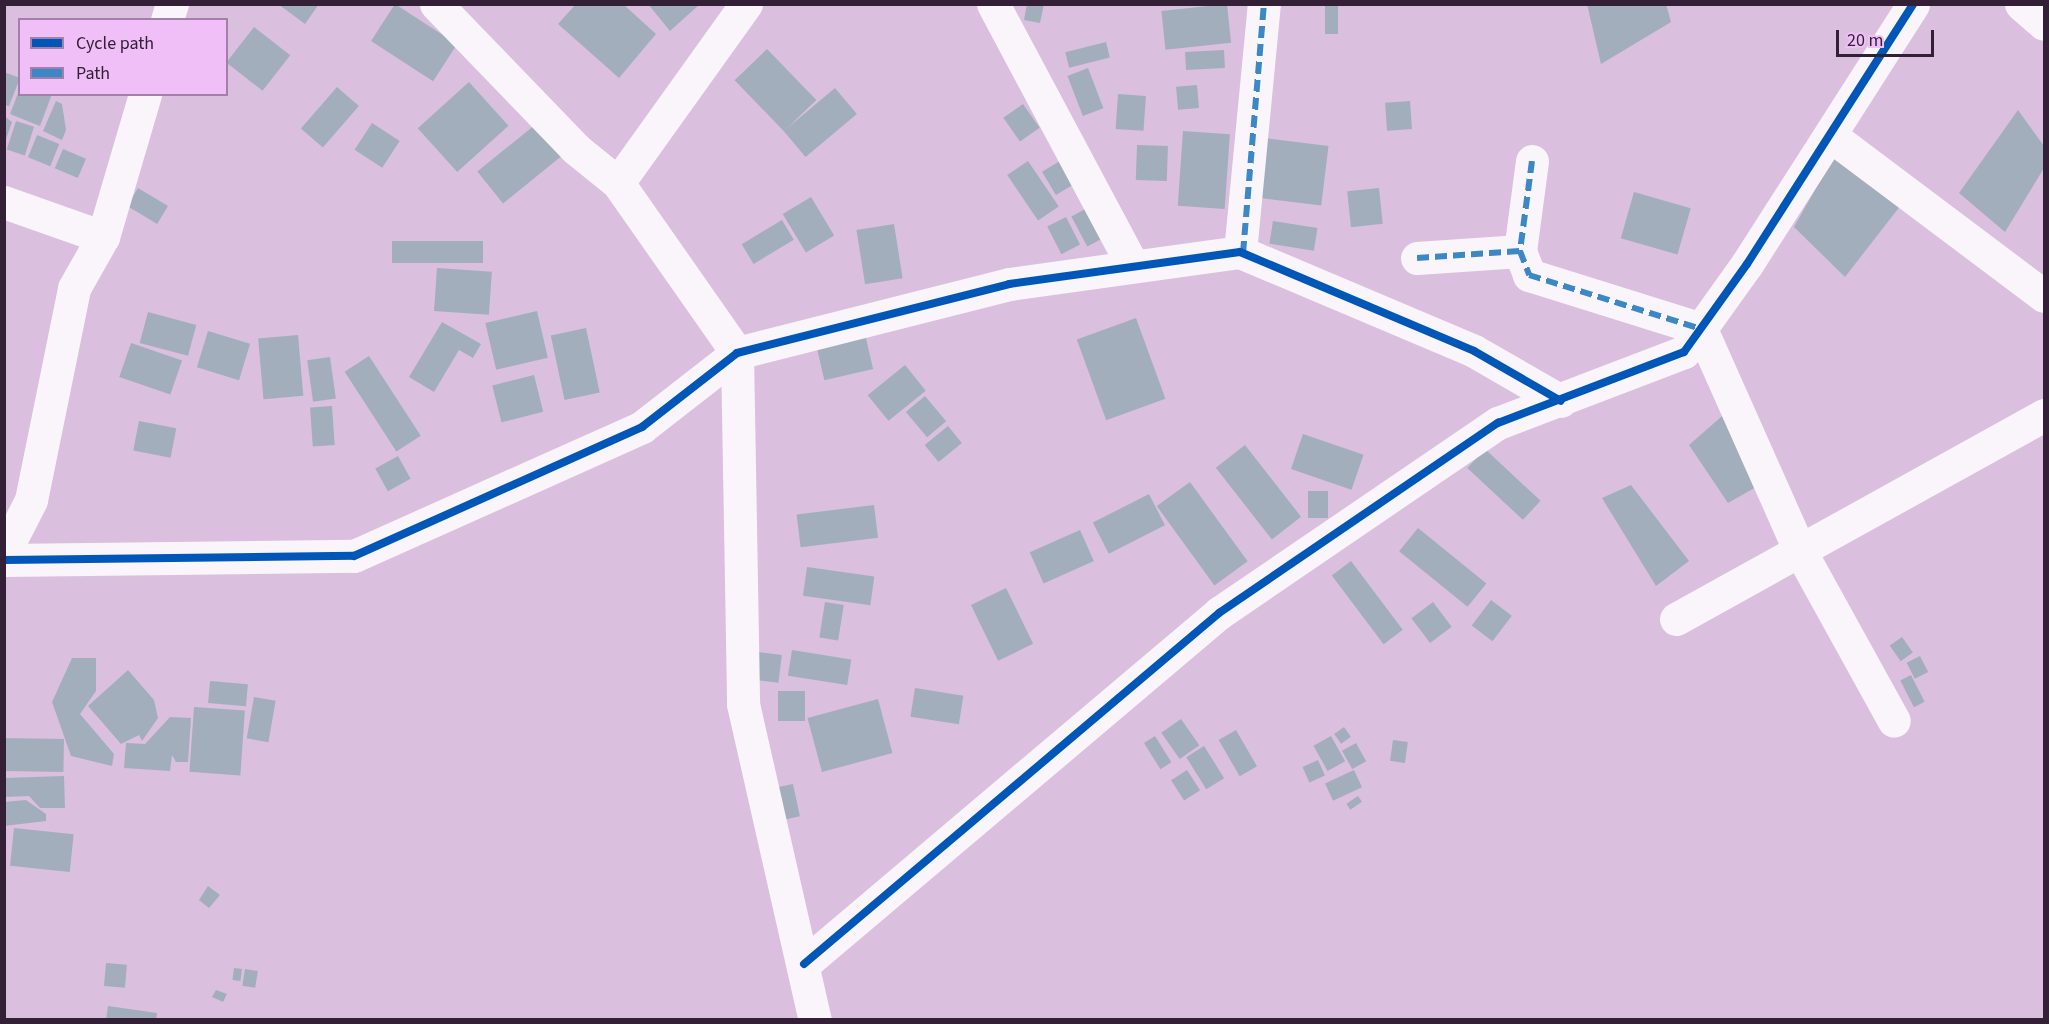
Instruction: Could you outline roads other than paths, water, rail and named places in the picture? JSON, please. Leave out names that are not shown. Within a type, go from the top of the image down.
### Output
[{"type":"street","points":[[436,4],[576,149],[618,183],[737,353],[743,704],[815,1020]]},
{"type":"street","points":[[618,183],[746,4]]},
{"type":"street","points":[[993,4],[1132,264]]},
{"type":"street","points":[[1239,252],[1264,4]]},
{"type":"street","points":[[804,964],[1219,613],[1498,423],[1561,401],[1684,352],[1831,136],[1913,4]]},
{"type":"street","points":[[2021,4],[2044,24]]},
{"type":"street","points":[[4,553],[31,500],[74,288],[103,237],[144,96]]},
{"type":"street","points":[[1831,136],[2044,296]]},
{"type":"street","points":[[1532,160],[1520,251],[1529,275],[1701,329],[1799,549],[1894,721]]},
{"type":"street","points":[[4,202],[103,237]]},
{"type":"street","points":[[1417,258],[1520,251]]},
{"type":"street","points":[[4,560],[354,556],[642,427],[737,353],[1009,284],[1132,264],[1239,252],[1474,351],[1561,401]]},
{"type":"street","points":[[1676,619],[1799,549],[2044,416]]}]
